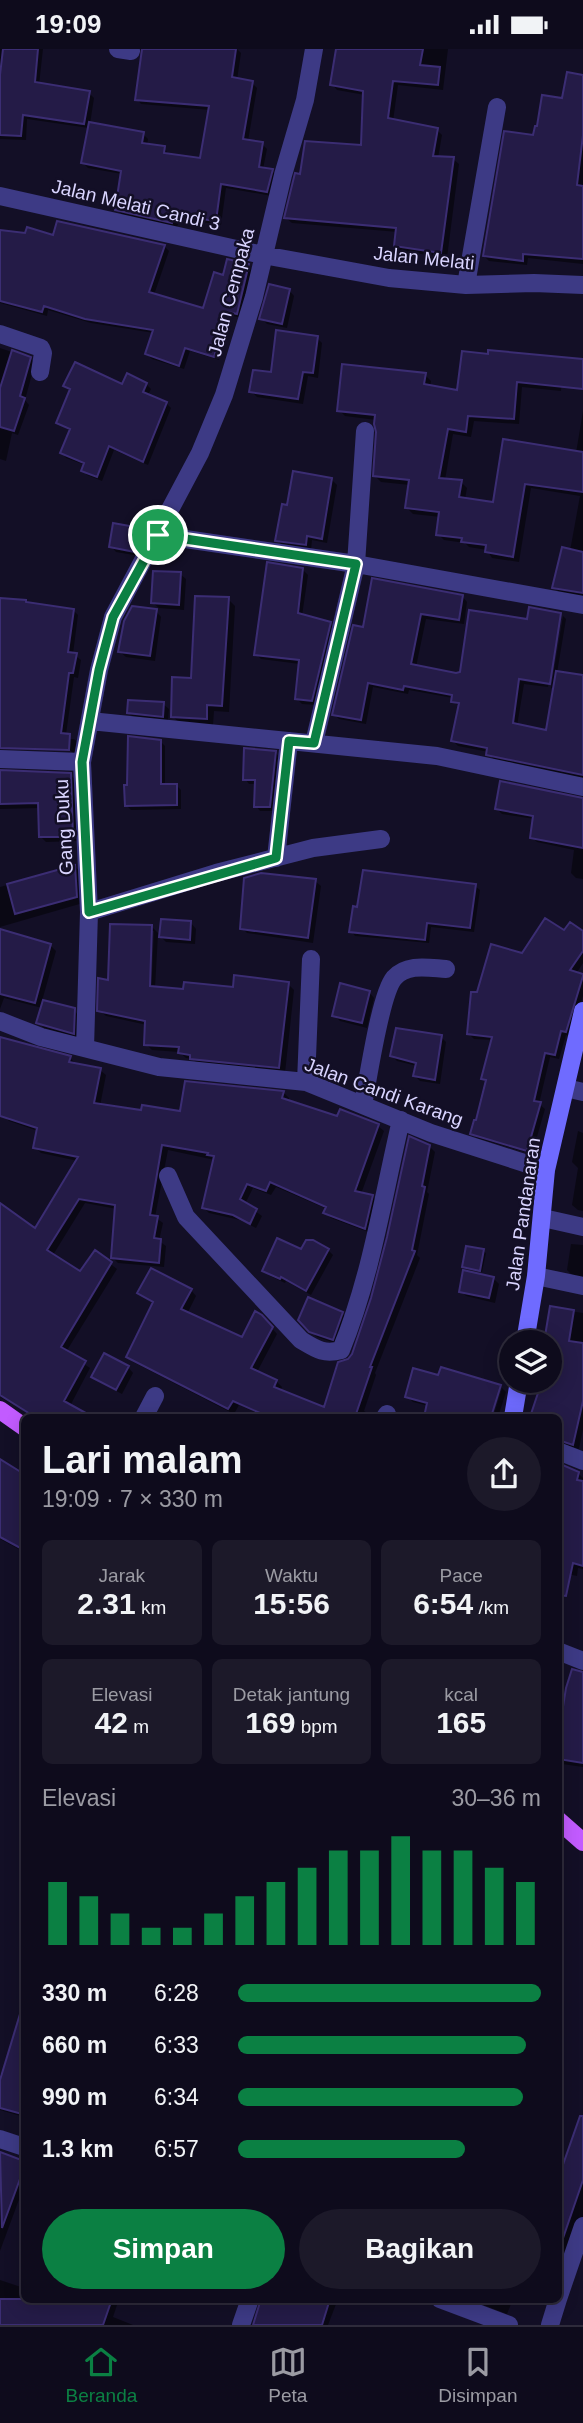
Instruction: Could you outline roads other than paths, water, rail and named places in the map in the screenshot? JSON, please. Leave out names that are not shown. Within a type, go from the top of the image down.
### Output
[{"type":"main road","name":"Jalan Pandanaran","points":[[527,1330],[537,1276],[547,1170],[574,1090],[582,1022]]},
{"type":"main road","points":[[514,1414],[517,1393]]},
{"type":"main road","points":[[0,1410],[21,1425]]},
{"type":"main road","points":[[562,1824],[583,1842]]},
{"type":"street","name":"Jalan Cempaka","points":[[158,535],[200,453],[224,395],[254,297],[305,100],[314,49]]},
{"type":"street","points":[[466,285],[497,107]]},
{"type":"street","name":"Jalan Melati Candi 3","points":[[0,196],[263,255]]},
{"type":"street","name":"Jalan Melati","points":[[263,255],[389,278],[466,285],[583,285]]},
{"type":"street","points":[[0,334],[41,348],[43,353],[40,372]]},
{"type":"street","points":[[314,743],[356,564],[365,431]]},
{"type":"street","points":[[158,535],[356,564],[583,605]]},
{"type":"street","name":"Gang Duku","points":[[85,1048],[89,912],[82,762],[99,670],[113,617],[158,535]]},
{"type":"street","points":[[90,721],[437,756],[583,787]]},
{"type":"street","points":[[276,858],[289,741]]},
{"type":"street","points":[[0,759],[82,762]]},
{"type":"street","points":[[89,912],[313,848],[381,839]]},
{"type":"street","points":[[306,1082],[312,958]]},
{"type":"street","points":[[363,1105],[385,996],[395,977],[415,967],[446,969]]},
{"type":"street","name":"Jalan Candi Karang","points":[[0,1021],[41,1037],[159,1067],[306,1082],[431,1133],[547,1170]]},
{"type":"street","points":[[168,1176],[186,1217],[301,1340],[321,1353],[331,1353],[341,1350],[352,1324],[401,1120]]},
{"type":"street","points":[[543,1218],[583,1227]]},
{"type":"street","points":[[537,1276],[583,1286]]},
{"type":"street","points":[[146,1414],[155,1396]]},
{"type":"street","points":[[562,1453],[583,1461]]},
{"type":"street","points":[[562,1653],[583,1661]]},
{"type":"street","points":[[0,2139],[21,2146]]},
{"type":"street","points":[[562,2287],[583,2226]]},
{"type":"street","points":[[241,2325],[249,2303]]},
{"type":"street","points":[[451,2303],[509,2325]]},
{"type":"street","points":[[550,2325],[557,2303]]}]
